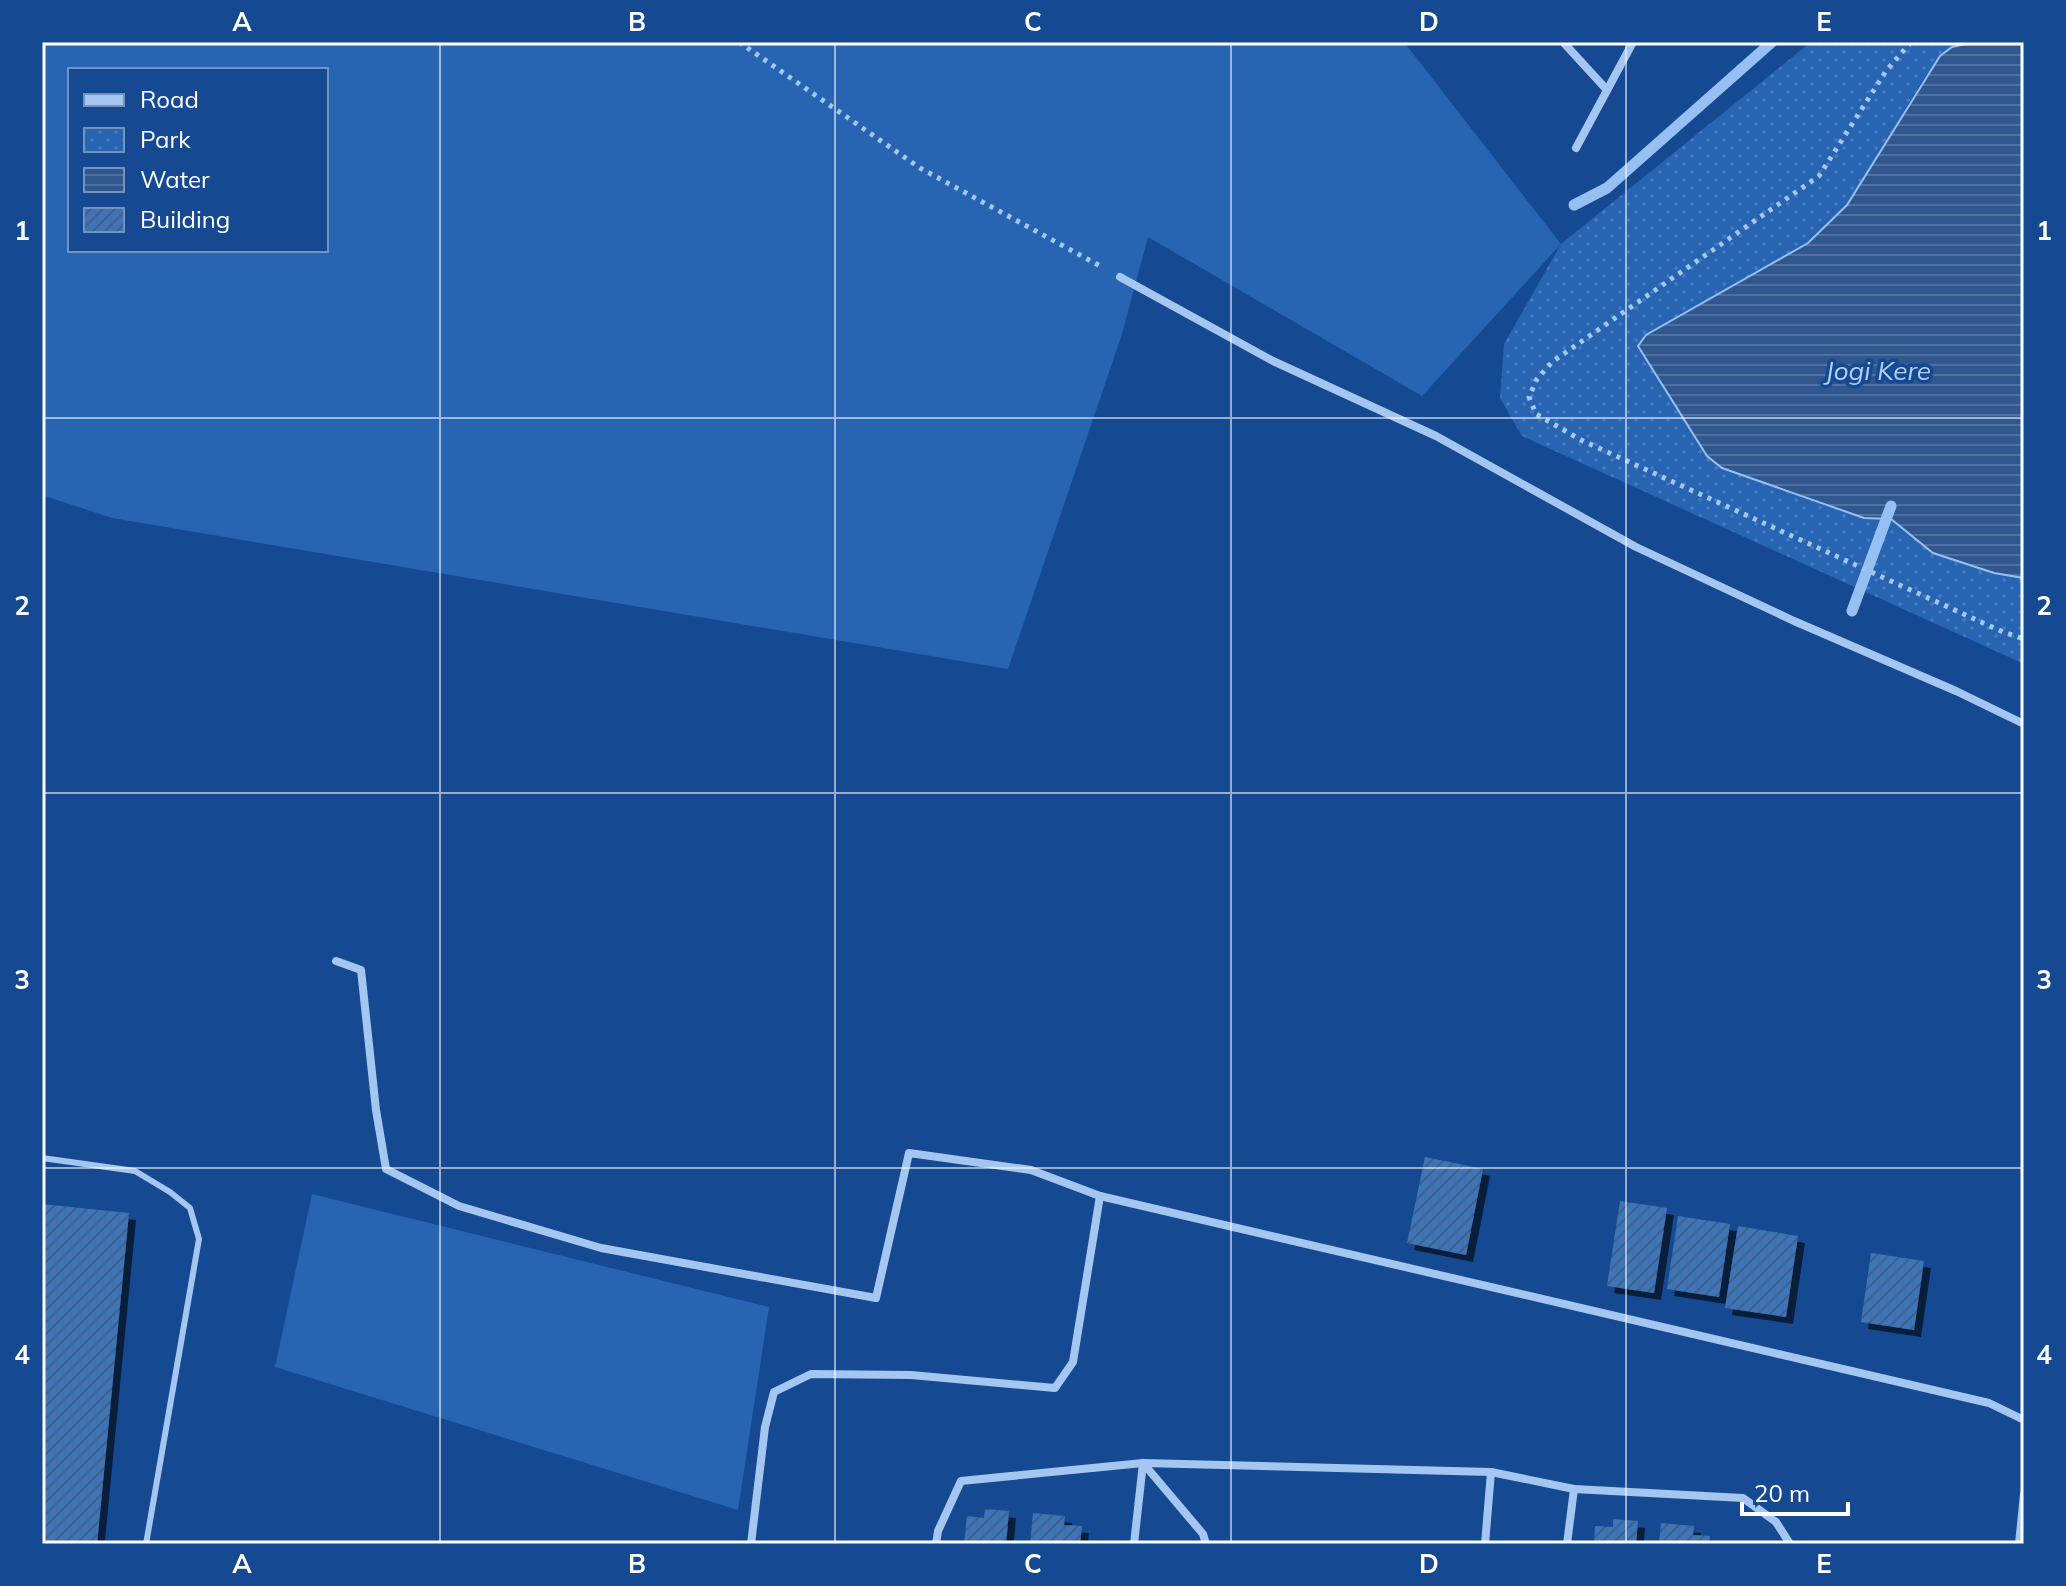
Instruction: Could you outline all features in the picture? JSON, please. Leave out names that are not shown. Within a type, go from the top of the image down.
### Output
[{"type":"street","points":[[1563,42],[1607,90]]},
{"type":"street","points":[[1576,148],[1633,42]]},
{"type":"street","points":[[1120,277],[1273,361],[1436,436],[1636,547],[2024,724]]},
{"type":"street","points":[[336,961],[361,970],[376,1110],[386,1169],[459,1206],[601,1248],[876,1298],[909,1153],[1031,1170],[1100,1196],[1989,1403],[2024,1420]]},
{"type":"street","points":[[751,1544],[765,1427],[774,1392],[811,1374],[911,1375],[1055,1388],[1073,1362],[1100,1196]]},
{"type":"street","points":[[1134,1544],[1143,1463]]},
{"type":"street","points":[[1143,1463],[1203,1534],[1206,1544]]},
{"type":"street","points":[[936,1544],[938,1531],[961,1481],[1143,1463],[1491,1472],[1574,1489],[1743,1498],[1776,1522],[1790,1544]]},
{"type":"street","points":[[1485,1544],[1491,1472]]},
{"type":"street","points":[[1567,1544],[1574,1489]]},
{"type":"street","points":[[2019,1544],[2024,1494]]},
{"type":"lane","points":[[42,1158],[135,1171],[190,1208],[199,1239],[146,1544]]},
{"type":"path","points":[[739,42],[920,168],[1120,277]]},
{"type":"path","points":[[1911,42],[1886,71],[1819,176],[1552,362],[1537,379],[1529,397],[1536,414],[1581,440],[2024,639]]},
{"type":"green space","points":[[42,42],[1404,42],[1561,244],[1422,396],[1148,237],[1122,334],[1008,669],[112,518],[42,495]]},
{"type":"green space","points":[[1811,42],[1975,42],[1952,47],[1926,75],[1847,205],[1808,243],[1646,335],[1638,346],[1722,468],[1864,518],[1891,519],[1933,553],[1994,573],[2024,578],[2024,664],[1522,436],[1500,398],[1504,344],[1561,244]]},
{"type":"green space","points":[[312,1194],[769,1307],[738,1510],[275,1367]]},
{"type":"water","name":"Jogi Kere","points":[[1975,42],[2024,42],[2024,578],[1994,573],[1933,553],[1891,519],[1864,518],[1722,468],[1707,456],[1638,346],[1646,335],[1808,243],[1847,205],[1940,56],[1952,47]]},
{"type":"building","points":[[1425,1157],[1483,1169],[1466,1255],[1407,1243]]},
{"type":"building","points":[[1620,1201],[1667,1208],[1654,1293],[1607,1286]]},
{"type":"building","points":[[42,1204],[129,1213],[97,1544],[42,1544]]},
{"type":"building","points":[[1678,1216],[1730,1224],[1719,1297],[1667,1289]]},
{"type":"building","points":[[1738,1226],[1798,1236],[1786,1317],[1725,1308]]},
{"type":"building","points":[[1871,1253],[1924,1261],[1914,1330],[1861,1322]]},
{"type":"building","points":[[985,1509],[1009,1511],[1006,1544],[964,1544],[967,1516],[984,1518]]},
{"type":"building","points":[[1033,1513],[1065,1516],[1064,1525],[1082,1526],[1080,1544],[1030,1544]]},
{"type":"building","points":[[1613,1519],[1638,1521],[1636,1544],[1594,1544],[1595,1526],[1613,1527]]},
{"type":"building","points":[[1661,1523],[1694,1526],[1693,1535],[1710,1536],[1709,1544],[1659,1544]]},
{"type":"waterway","points":[[1574,205],[1607,188],[1772,42]]},
{"type":"waterway","points":[[1852,611],[1891,506]]}]
